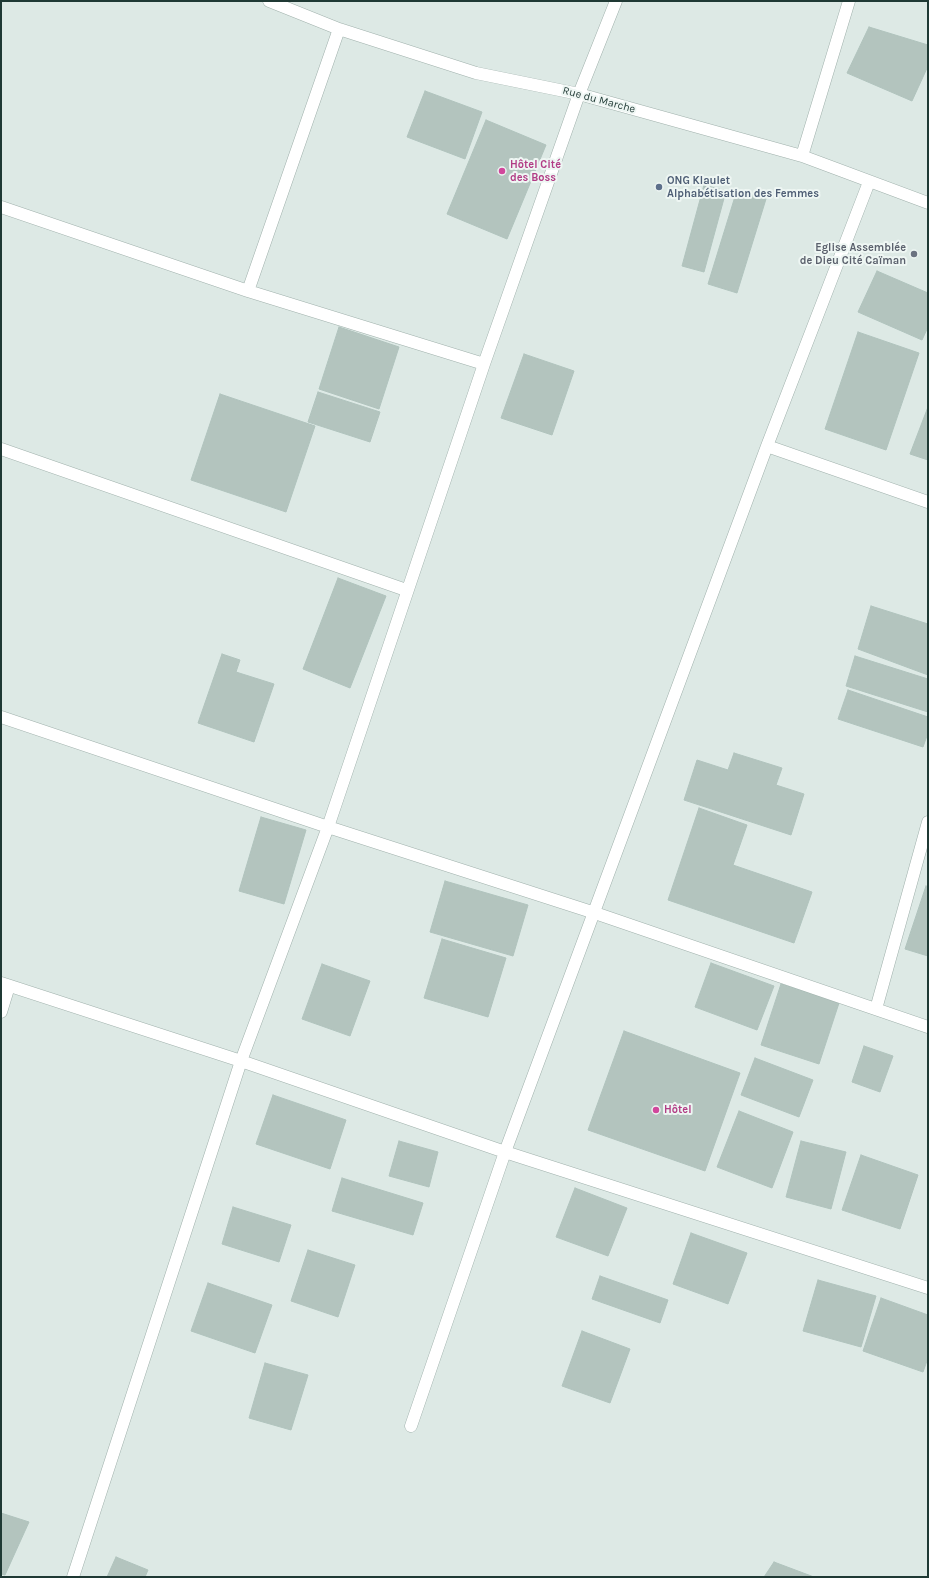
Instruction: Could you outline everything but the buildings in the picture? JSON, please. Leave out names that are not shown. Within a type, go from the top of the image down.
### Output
[{"type":"street","name":"Rue du Marche","points":[[269,1],[339,29],[476,73],[579,94],[802,156],[928,203]]},
{"type":"street","points":[[73,1577],[241,1061],[328,827],[406,590],[484,364],[579,94],[616,1]]},
{"type":"street","points":[[802,156],[849,1]]},
{"type":"street","points":[[248,291],[339,29]]},
{"type":"street","points":[[411,1426],[505,1152],[595,913],[767,446],[869,182]]},
{"type":"street","points":[[1,207],[248,291],[484,364]]},
{"type":"street","points":[[767,446],[928,502]]},
{"type":"street","points":[[1,449],[406,590]]},
{"type":"street","points":[[1,717],[328,827],[595,913],[928,1027]]},
{"type":"street","points":[[876,1009],[928,822]]},
{"type":"street","points":[[1,1012],[5,984],[241,1061],[505,1152],[928,1288]]},
{"type":"place","name":"Hôtel Cité des Boss","points":[[502,171]]},
{"type":"place","name":"ONG Klaulet Alphabétisation des Femmes","points":[[659,187]]},
{"type":"place","name":"Eglise Assemblée de Dieu Cité Caïman","points":[[914,254]]},
{"type":"place","name":"Hôtel","points":[[656,1110]]}]
